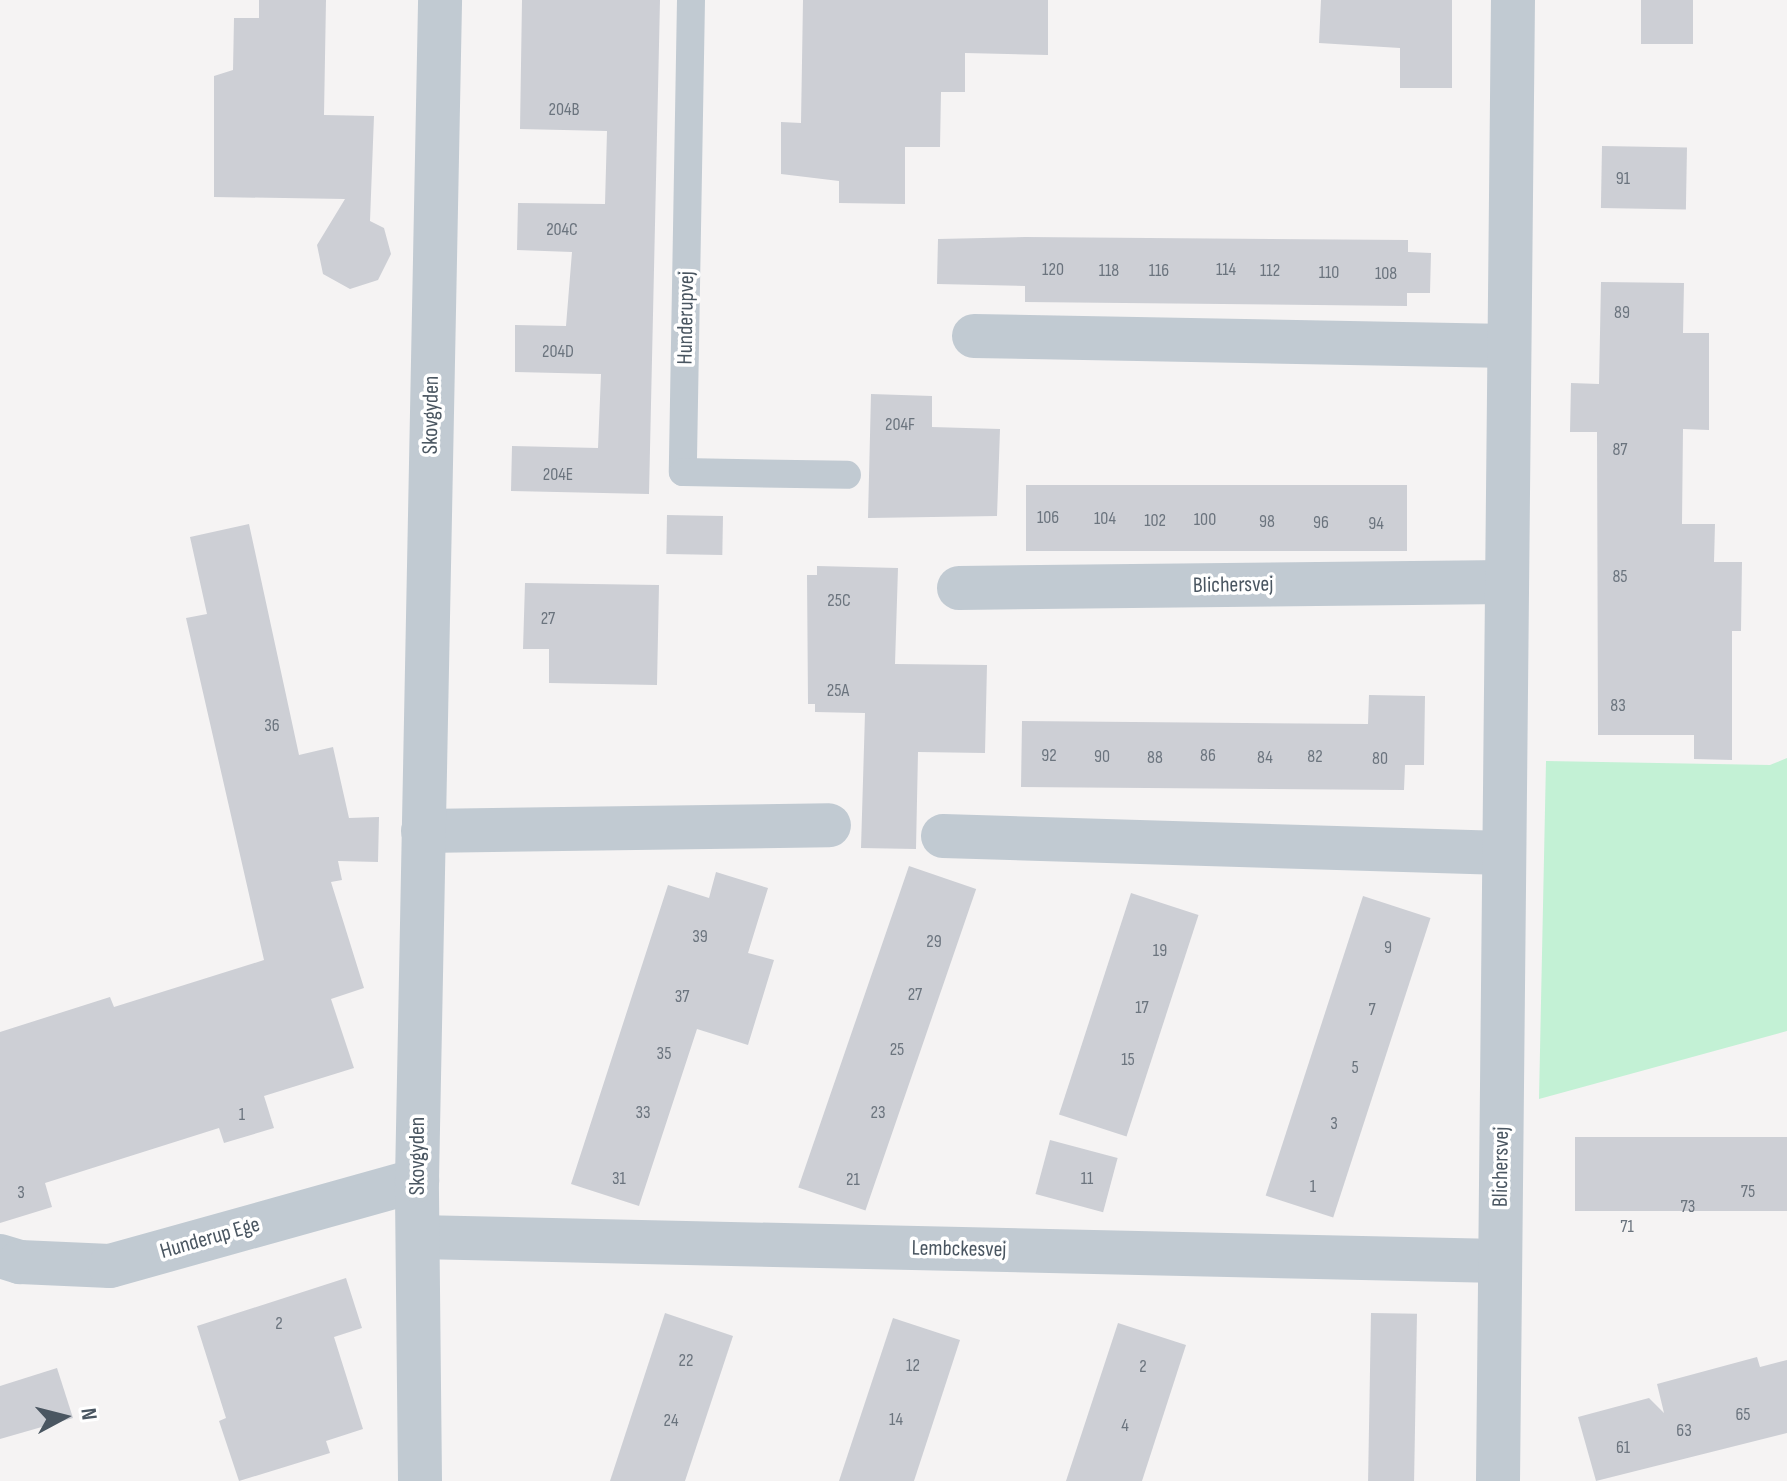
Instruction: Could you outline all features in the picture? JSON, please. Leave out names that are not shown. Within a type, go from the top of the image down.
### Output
[{"type":"street","name":"Skovgyden","points":[[420,1481],[417,1180],[440,0]]},
{"type":"street","name":"Blichersvej","points":[[1498,1481],[1513,0]]},
{"type":"street","points":[[974,336],[1509,346]]},
{"type":"street","name":"Blichersvej","points":[[959,588],[1507,582]]},
{"type":"street","points":[[423,831],[829,825]]},
{"type":"street","points":[[943,836],[1504,853]]},
{"type":"street","name":"Hunderup Ege","points":[[0,1256],[20,1262],[110,1266],[417,1180]]},
{"type":"street","name":"Lembckesvej","points":[[418,1237],[1500,1261]]},
{"type":"lane","name":"Hunderupvej","points":[[691,0],[683,472],[847,475]]},
{"type":"green space","points":[[1787,758],[1787,1031],[1539,1099],[1546,761],[1770,765]]},
{"type":"building","points":[[259,0],[326,0],[324,115],[374,116],[370,221],[384,228],[391,254],[378,280],[350,289],[323,274],[317,245],[345,199],[214,197],[214,76],[233,70],[234,18],[259,18]]},
{"type":"building","points":[[522,0],[660,0],[649,494],[511,491],[512,446],[598,448],[601,374],[515,372],[515,325],[566,326],[572,252],[517,250],[518,203],[605,204],[607,131],[520,129]]},
{"type":"building","points":[[803,0],[1048,0],[1048,55],[965,53],[965,92],[941,92],[940,147],[905,147],[905,204],[839,203],[839,181],[781,174],[781,122],[801,123]]},
{"type":"building","points":[[1321,0],[1452,0],[1452,88],[1400,88],[1400,48],[1319,43]]},
{"type":"building","points":[[1641,0],[1693,0],[1693,44],[1641,44]]},
{"type":"building","points":[[1602,146],[1687,147],[1686,209],[1601,208]]},
{"type":"building","points":[[938,239],[1408,240],[1408,252],[1431,253],[1430,293],[1407,293],[1407,306],[1025,302],[1025,286],[937,284]]},
{"type":"building","points":[[1601,282],[1684,283],[1683,333],[1709,333],[1709,430],[1683,429],[1682,524],[1715,524],[1714,562],[1742,562],[1741,631],[1732,631],[1732,760],[1694,759],[1694,735],[1598,735],[1597,432],[1570,432],[1571,383],[1599,384]]},
{"type":"building","points":[[871,394],[932,396],[932,427],[1000,429],[997,516],[868,518]]},
{"type":"building","points":[[1026,485],[1407,485],[1407,551],[1026,551]]},
{"type":"building","points":[[667,515],[723,516],[722,555],[666,554]]},
{"type":"building","points":[[249,524],[299,755],[333,747],[349,818],[379,817],[378,862],[338,861],[342,880],[331,882],[364,988],[331,999],[354,1068],[264,1096],[274,1128],[224,1143],[219,1128],[45,1183],[52,1207],[0,1223],[0,1032],[110,997],[114,1007],[264,960],[186,618],[207,614],[190,537]]},
{"type":"building","points":[[817,566],[898,568],[895,664],[987,665],[985,753],[918,752],[916,849],[861,848],[865,713],[815,712],[815,704],[808,704],[807,575],[817,575]]},
{"type":"building","points":[[525,583],[659,585],[657,685],[549,683],[549,649],[523,649]]},
{"type":"building","points":[[1369,695],[1425,696],[1424,765],[1405,765],[1404,790],[1021,787],[1022,721],[1368,724]]},
{"type":"building","points":[[909,866],[976,889],[865,1211],[798,1187]]},
{"type":"building","points":[[716,872],[768,888],[748,953],[774,960],[748,1045],[697,1029],[639,1206],[571,1184],[668,885],[709,898]]},
{"type":"building","points":[[1131,893],[1199,915],[1127,1137],[1059,1115]]},
{"type":"building","points":[[1363,896],[1431,918],[1333,1218],[1266,1196]]},
{"type":"building","points":[[1575,1137],[1787,1137],[1787,1211],[1575,1211]]},
{"type":"building","points":[[1050,1140],[1118,1158],[1103,1212],[1036,1194]]},
{"type":"building","points":[[346,1278],[362,1328],[334,1337],[363,1429],[326,1441],[330,1453],[239,1481],[219,1421],[226,1418],[197,1326]]},
{"type":"building","points":[[665,1313],[733,1336],[685,1481],[610,1481]]},
{"type":"building","points":[[1371,1313],[1417,1314],[1414,1481],[1368,1481]]},
{"type":"building","points":[[893,1318],[960,1340],[914,1481],[839,1481]]},
{"type":"building","points":[[1118,1323],[1186,1345],[1142,1481],[1066,1481]]},
{"type":"building","points":[[1757,1357],[1760,1367],[1787,1360],[1787,1433],[1596,1481],[1578,1417],[1649,1398],[1664,1413],[1657,1384]]},
{"type":"building","points":[[57,1368],[73,1418],[0,1439],[0,1386]]}]
